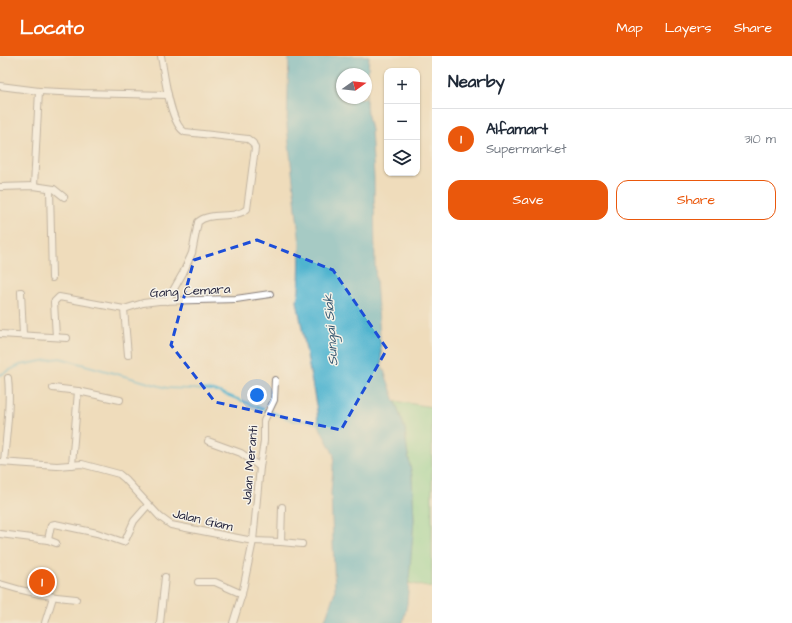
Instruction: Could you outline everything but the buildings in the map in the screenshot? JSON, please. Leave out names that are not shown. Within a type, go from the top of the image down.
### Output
[{"type":"street","points":[[161,56],[168,95],[177,125],[180,130],[184,132],[248,139],[253,143],[255,148],[247,209],[242,213],[211,217],[198,222],[192,253],[183,273],[167,301]]},
{"type":"street","points":[[0,86],[39,91],[168,95]]},
{"type":"street","points":[[34,186],[39,91]]},
{"type":"street","points":[[0,187],[34,186],[50,188],[57,190],[64,197]]},
{"type":"street","points":[[50,188],[52,278]]},
{"type":"street","points":[[21,292],[23,335]]},
{"type":"street","name":"Gang Cemara","points":[[56,337],[54,302],[59,297],[124,309],[147,302],[236,299],[270,294]]},
{"type":"street","points":[[124,309],[128,355]]},
{"type":"street","points":[[0,334],[67,338]]},
{"type":"street","points":[[2,462],[8,404],[8,378]]},
{"type":"street","name":"Jalan Meranti","points":[[233,623],[242,594],[253,541],[264,441],[264,421],[274,400],[275,380]]},
{"type":"street","points":[[52,388],[78,391],[120,400]]},
{"type":"street","points":[[72,465],[78,391]]},
{"type":"street","points":[[208,441],[241,453],[260,467]]},
{"type":"street","name":"Jalan Giam","points":[[2,462],[57,466],[88,465],[119,474],[163,521],[171,525],[253,541],[302,544]]},
{"type":"street","points":[[48,540],[51,525],[55,524],[123,542],[125,541],[134,521],[148,505]]},
{"type":"street","points":[[281,542],[282,507]]},
{"type":"street","points":[[0,534],[48,540],[56,543]]},
{"type":"street","points":[[160,623],[165,577]]},
{"type":"street","points":[[198,582],[215,582],[242,594]]},
{"type":"street","points":[[0,584],[53,597],[76,600]]},
{"type":"street","points":[[45,623],[53,597]]},
{"type":"highlighted area","points":[[257,240],[333,270],[387,349],[341,430],[215,402],[171,345],[194,260]]},
{"type":"green space","points":[[395,401],[432,407],[432,588],[408,583],[414,520],[412,476],[405,429]]},
{"type":"water","name":"Sungai Siak","points":[[289,56],[369,56],[368,68],[336,68],[336,104],[366,104],[371,130],[374,177],[375,266],[382,365],[405,429],[412,476],[414,520],[407,604],[403,623],[324,623],[335,591],[331,493],[334,455],[318,424],[317,410],[297,301],[299,290],[300,245],[287,126]]},
{"type":"waterway","points":[[0,375],[20,365],[60,358],[167,388],[214,390],[294,421],[309,421],[319,424]]},
{"type":"place","name":"Alfamart","points":[[42,582]]}]
